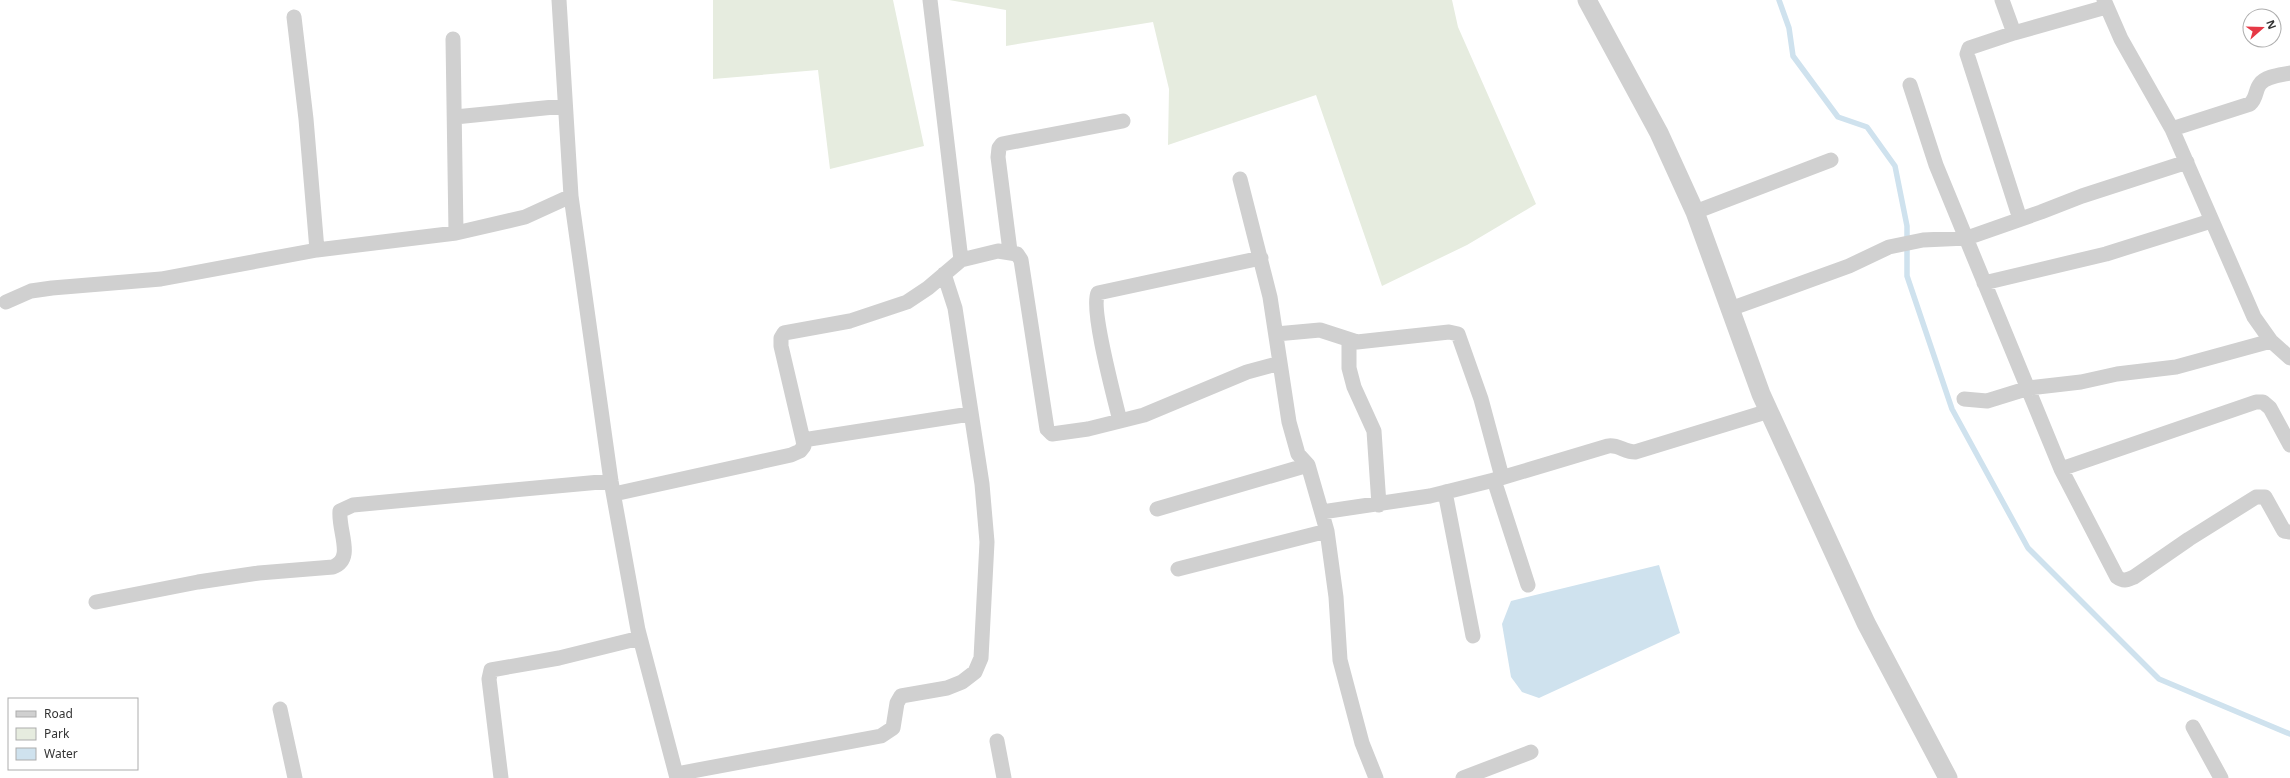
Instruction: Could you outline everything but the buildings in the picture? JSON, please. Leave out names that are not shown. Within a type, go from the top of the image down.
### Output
[{"type":"street","points":[[559,0],[564,106],[571,196],[612,487],[640,638],[677,776],[882,736],[893,728],[897,703],[901,696],[946,688],[962,682],[975,672],[981,658],[986,542],[982,484],[970,414],[955,308],[944,274]]},
{"type":"street","points":[[930,0],[961,260]]},
{"type":"street","points":[[1587,0],[1659,133],[1695,212],[1769,412],[1866,623],[1948,778]]},
{"type":"street","points":[[2002,0],[2014,33]]},
{"type":"street","points":[[2020,219],[1967,54],[1969,48],[1976,44],[2014,33],[2105,2],[2121,39],[2172,129],[2254,317],[2271,341],[2290,358]]},
{"type":"street","points":[[294,17],[306,119],[317,250]]},
{"type":"street","points":[[453,39],[456,233]]},
{"type":"street","points":[[2172,129],[2250,104],[2255,100],[2260,84],[2266,79],[2290,73]]},
{"type":"street","points":[[1910,85],[1936,165],[2029,388],[2061,469],[2117,577],[2122,580],[2134,577],[2189,539],[2256,497],[2265,497],[2284,531],[2290,532]]},
{"type":"street","points":[[455,117],[564,106]]},
{"type":"street","points":[[1010,251],[998,157],[999,148],[1002,144],[1122,121]]},
{"type":"street","points":[[1695,212],[1831,160]]},
{"type":"street","points":[[1730,310],[1849,266],[1889,247],[1923,240],[1967,238],[2082,196],[2187,162]]},
{"type":"street","points":[[1240,179],[1261,258],[1276,334],[1289,422],[1298,454],[1308,465],[1327,531],[1336,597],[1340,660],[1362,743],[1376,778]]},
{"type":"street","points":[[6,302],[38,290],[161,279],[317,250],[456,233],[525,217],[571,196]]},
{"type":"street","points":[[1984,283],[2106,254],[2211,221]]},
{"type":"street","points":[[96,602],[198,582],[259,573],[332,567],[340,564],[344,559],[339,519],[340,511],[353,505],[612,487],[791,455],[800,451],[804,446],[781,346],[781,338],[784,333],[850,321],[882,312],[907,302],[928,288],[961,260],[998,251],[1010,251],[1017,254],[1021,260],[1047,429],[1052,434],[1059,434],[1120,421],[1168,406],[1247,372],[1280,363]]},
{"type":"street","points":[[1120,421],[1104,352],[1096,302],[1098,293],[1261,258]]},
{"type":"street","points":[[1276,334],[1320,330],[1334,333],[1350,341],[1399,339],[1449,332],[1458,334],[1481,399],[1498,479],[1528,585]]},
{"type":"street","points":[[1350,341],[1349,368],[1354,387],[1374,431],[1379,504]]},
{"type":"street","points":[[1964,399],[1987,401],[2029,388],[2081,382],[2117,374],[2176,367],[2271,341]]},
{"type":"street","points":[[2061,469],[2256,402],[2263,402],[2270,408],[2290,445]]},
{"type":"street","points":[[1322,512],[1379,504],[1445,492],[1498,479],[1608,446],[1614,445],[1626,452],[1635,452],[1769,412]]},
{"type":"street","points":[[803,440],[970,414]]},
{"type":"street","points":[[1157,509],[1308,465]]},
{"type":"street","points":[[1445,492],[1473,636]]},
{"type":"street","points":[[1178,569],[1327,531]]},
{"type":"street","points":[[501,778],[489,679],[490,670],[559,658],[640,638]]},
{"type":"street","points":[[280,709],[295,778]]},
{"type":"street","points":[[2193,727],[2221,778]]},
{"type":"street","points":[[998,741],[1004,778]]},
{"type":"street","points":[[1463,778],[1531,752]]},
{"type":"green space","points":[[713,0],[893,0],[924,146],[830,169],[818,70],[713,79]]},
{"type":"green space","points":[[949,0],[1452,0],[1458,27],[1536,204],[1467,245],[1382,286],[1316,95],[1168,145],[1169,89],[1153,22],[1006,46],[1006,10]]},
{"type":"water","points":[[1659,565],[1680,633],[1539,698],[1522,692],[1511,677],[1502,624],[1511,601]]},
{"type":"waterway","points":[[1779,0],[1789,28],[1793,56],[1838,117],[1867,127],[1895,166],[1907,226],[1907,276],[1952,409],[2028,548],[2159,679],[2290,734]]}]
